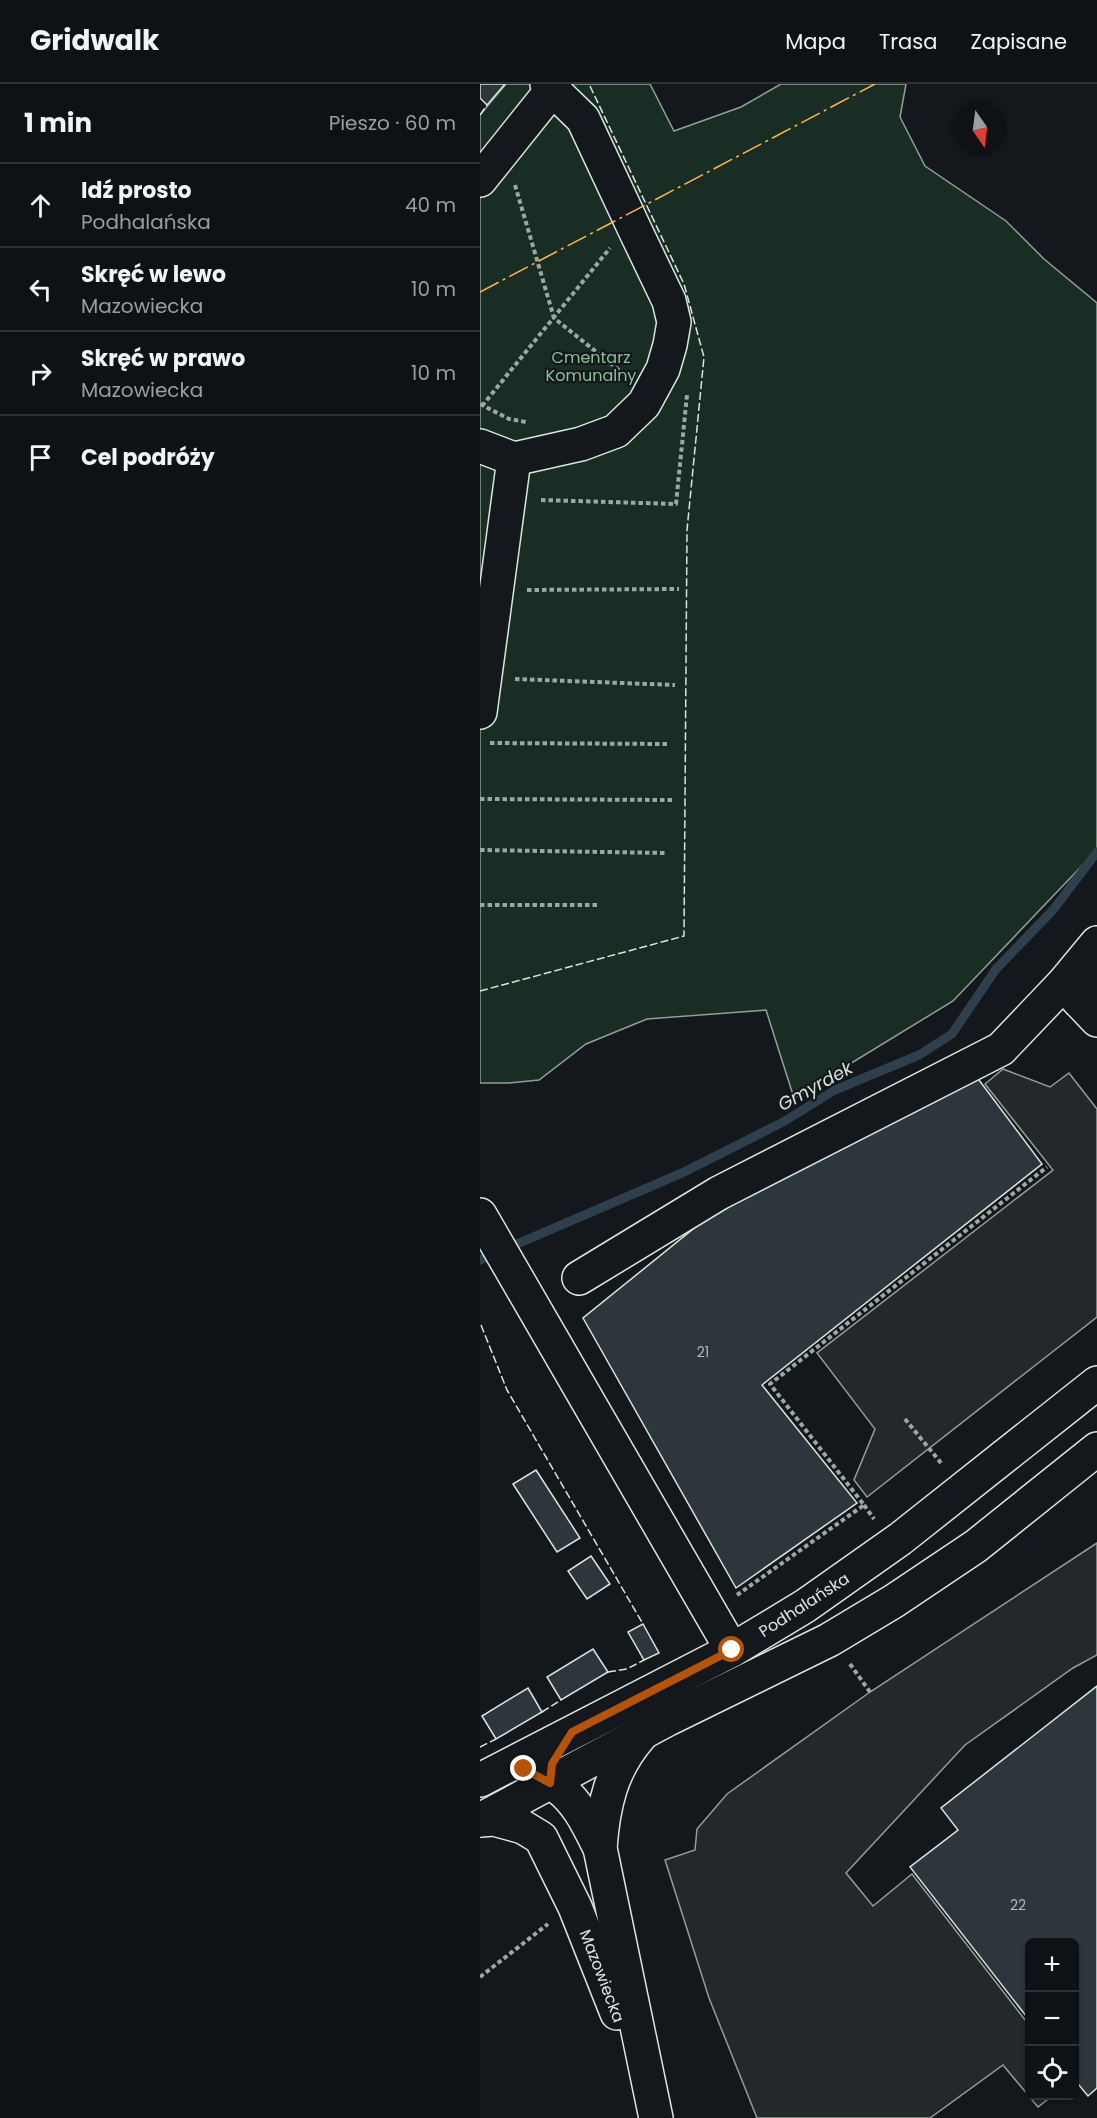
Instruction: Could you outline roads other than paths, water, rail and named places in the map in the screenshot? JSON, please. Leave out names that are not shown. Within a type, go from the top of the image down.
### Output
[{"type":"street","points":[[480,180],[550,87],[583,119],[669,301],[674,322],[663,369],[644,404],[616,431],[581,444],[514,459],[480,446]]},
{"type":"street","points":[[480,712],[514,459]]},
{"type":"street","points":[[579,1278],[719,1193],[1001,1049],[1084,996],[1097,943]]},
{"type":"street","points":[[480,1215],[732,1650]]},
{"type":"street","name":"Podhalańska","points":[[488,1776],[732,1650],[806,1606],[900,1539],[1097,1383]]},
{"type":"street","points":[[480,1820],[708,1699],[830,1640],[894,1601],[976,1546],[1097,1449]]},
{"type":"street","points":[[480,1820],[494,1819],[523,1827],[542,1838],[552,1764],[572,1732]]},
{"type":"street","name":"Mazowiecka","points":[[600,1848],[607,1798],[618,1767],[631,1747],[644,1733]]},
{"type":"street","name":"Mazowiecka","points":[[488,1776],[524,1769],[558,1787],[579,1809],[600,1848],[655,2118]]},
{"type":"street","name":"Mazowiecka","points":[[542,1838],[575,1907],[606,1983],[655,2118]]},
{"type":"waterway","name":"Gmyrdek","points":[[480,1260],[682,1173],[783,1122],[835,1090],[919,1055],[952,1034],[996,969],[1053,910],[1097,852]]},
{"type":"park label","name":"Cmentarz Komunalny","points":[[591,366]]}]
